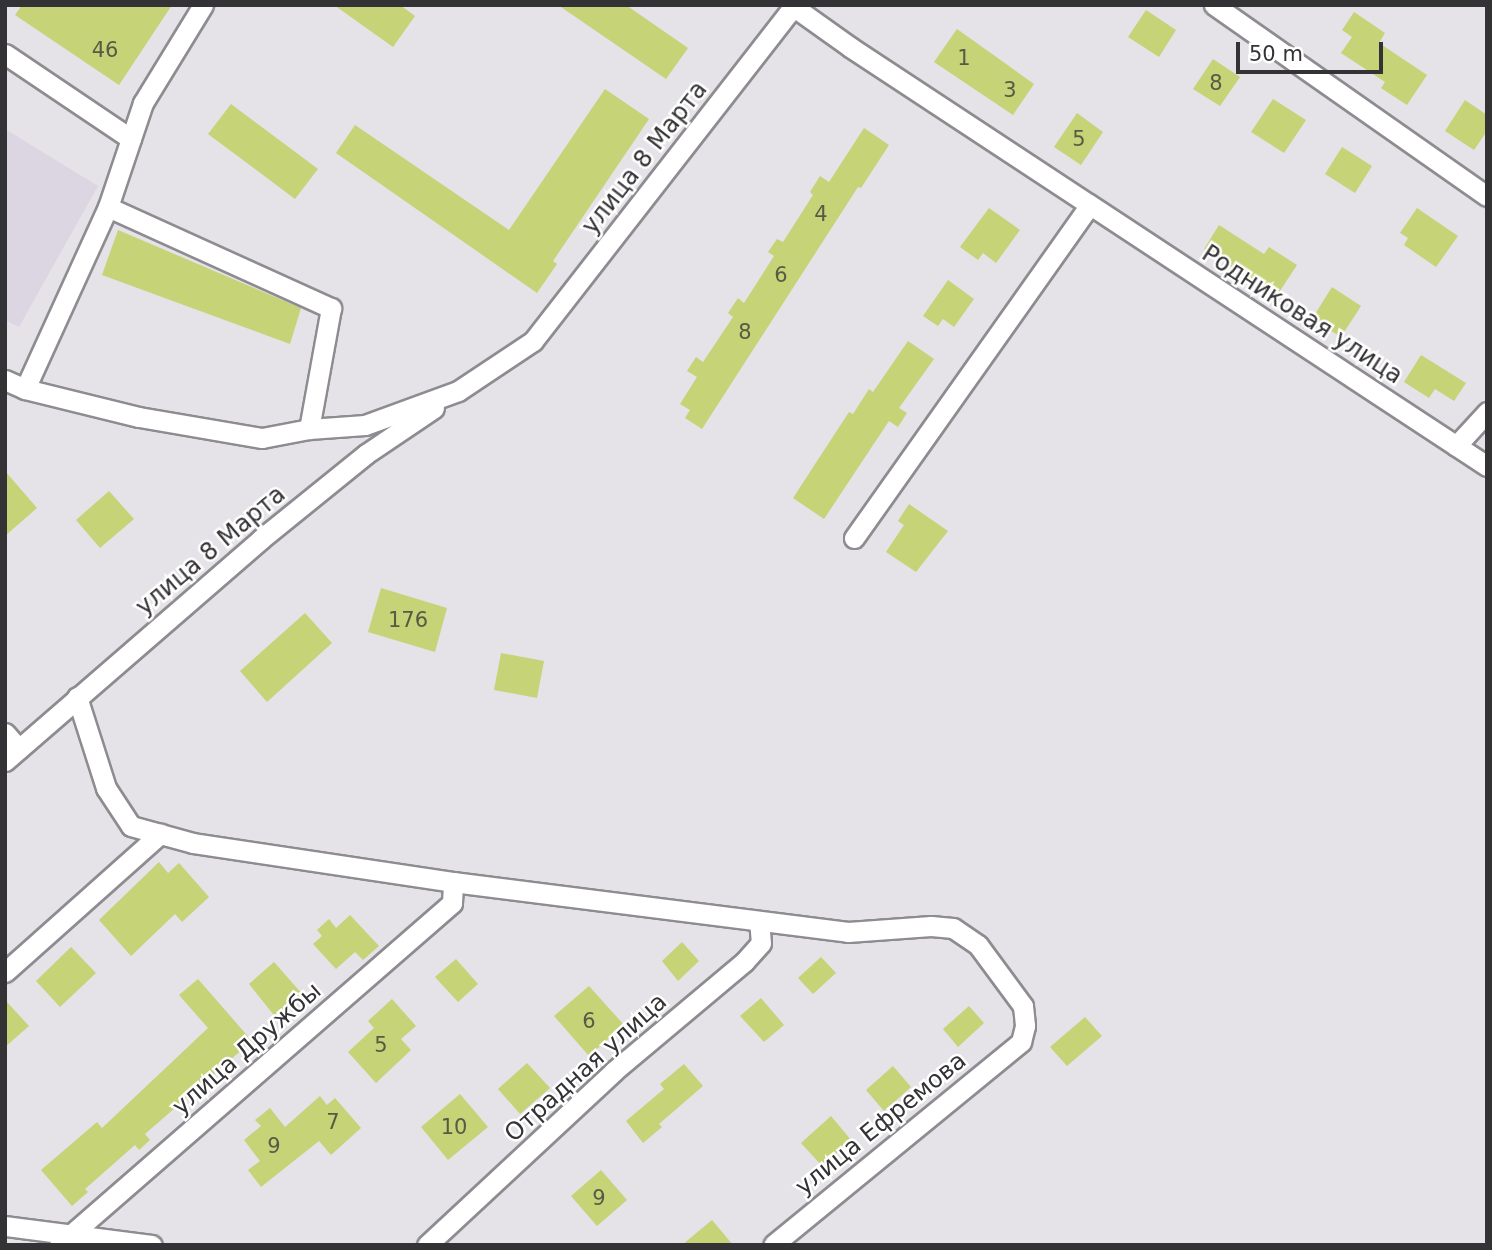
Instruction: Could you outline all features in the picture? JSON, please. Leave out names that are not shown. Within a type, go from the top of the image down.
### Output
[{"type":"street","points":[[25,389],[108,207],[143,103],[203,5]]},
{"type":"street","points":[[1214,5],[1487,195]]},
{"type":"street","name":"Родниковая улица","points":[[795,6],[1090,205],[1487,466]]},
{"type":"street","name":"улица 8 Марта","points":[[12,755],[366,454],[533,341],[795,6]]},
{"type":"street","points":[[5,54],[131,139]]},
{"type":"street","points":[[854,538],[1090,205]]},
{"type":"street","points":[[108,207],[331,308],[309,429]]},
{"type":"street","points":[[5,380],[25,389],[139,417],[262,438],[309,429],[365,425],[458,391]]},
{"type":"street","points":[[1457,446],[1487,412]]},
{"type":"street","points":[[78,697],[106,788],[131,827],[193,843],[453,882],[759,921]]},
{"type":"street","points":[[5,733],[12,755]]},
{"type":"street","points":[[5,972],[160,834]]},
{"type":"street","name":"улица Дружбы","points":[[65,1240],[452,903],[453,882]]},
{"type":"street","name":"улица Ефремова","points":[[759,921],[848,932],[931,926],[953,928],[978,945],[1023,1006],[1025,1026],[1021,1042],[773,1245]]},
{"type":"street","name":"Отрадная улица","points":[[427,1245],[614,1072],[744,962],[761,943],[759,921]]},
{"type":"street","points":[[454,1245],[458,1219]]},
{"type":"street","points":[[5,1226],[65,1240],[152,1245]]},
{"type":"shaded area","points":[[5,129],[98,186],[19,327],[5,320]]},
{"type":"building","points":[[22,5],[172,5],[119,85],[15,15]]},
{"type":"building","points":[[334,5],[400,5],[415,16],[393,47]]},
{"type":"building","points":[[558,5],[626,5],[688,48],[666,79]]},
{"type":"building","points":[[1146,10],[1176,30],[1159,57],[1128,37]]},
{"type":"building","points":[[1354,12],[1385,33],[1379,43],[1427,75],[1407,105],[1381,88],[1385,82],[1341,53],[1352,37],[1342,30]]},
{"type":"building","points":[[957,29],[1034,84],[1013,115],[934,62]]},
{"type":"building","points":[[1213,59],[1240,77],[1220,106],[1193,89]]},
{"type":"building","points":[[605,89],[649,119],[553,261],[557,264],[537,293],[336,153],[355,125],[509,230]]},
{"type":"building","points":[[1273,99],[1306,120],[1284,153],[1251,132]]},
{"type":"building","points":[[1465,100],[1487,115],[1487,131],[1474,150],[1445,131]]},
{"type":"building","points":[[231,104],[318,169],[295,199],[208,134]]},
{"type":"building","points":[[1077,113],[1103,132],[1081,165],[1054,147]]},
{"type":"building","points":[[864,128],[889,145],[861,188],[858,187],[702,429],[685,418],[690,410],[680,404],[697,377],[687,371],[696,357],[703,362],[733,317],[728,313],[738,298],[744,303],[774,256],[768,252],[777,239],[783,242],[813,195],[810,192],[820,176],[829,182]]},
{"type":"building","points":[[1342,147],[1372,166],[1355,193],[1325,174]]},
{"type":"building","points":[[989,208],[1020,230],[996,263],[983,253],[978,260],[960,247]]},
{"type":"building","points":[[1417,208],[1458,236],[1436,267],[1404,245],[1408,238],[1400,233]]},
{"type":"building","points":[[1219,225],[1264,254],[1269,247],[1297,265],[1276,297],[1204,249]]},
{"type":"building","points":[[118,230],[301,308],[290,344],[102,275]]},
{"type":"building","points":[[948,280],[974,299],[954,327],[943,319],[938,326],[923,316]]},
{"type":"building","points":[[1332,287],[1361,306],[1341,337],[1312,319]]},
{"type":"building","points":[[908,341],[934,359],[899,408],[907,413],[898,427],[889,421],[824,519],[793,498],[849,412],[853,414],[869,389],[873,392]]},
{"type":"building","points":[[1421,355],[1466,383],[1454,401],[1435,389],[1429,398],[1404,382]]},
{"type":"building","points":[[5,471],[37,508],[5,536]]},
{"type":"building","points":[[109,491],[134,519],[100,548],[76,520]]},
{"type":"building","points":[[909,504],[948,531],[916,572],[886,552],[904,525],[898,521]]},
{"type":"building","points":[[381,588],[447,608],[435,652],[368,632]]},
{"type":"building","points":[[305,613],[332,643],[267,702],[240,671]]},
{"type":"building","points":[[501,653],[544,661],[537,698],[494,690]]},
{"type":"building","points":[[159,862],[168,873],[179,863],[209,897],[182,922],[175,914],[131,956],[99,920]]},
{"type":"building","points":[[350,915],[379,946],[363,960],[355,952],[336,969],[313,944],[322,936],[317,930],[329,919],[336,928]]},
{"type":"building","points":[[682,942],[699,961],[678,981],[662,961]]},
{"type":"building","points":[[71,947],[96,973],[60,1007],[36,981]]},
{"type":"building","points":[[821,957],[836,973],[813,994],[798,978]]},
{"type":"building","points":[[456,959],[478,984],[458,1002],[435,977]]},
{"type":"building","points":[[274,962],[303,995],[277,1019],[249,984]]},
{"type":"building","points":[[198,979],[252,1041],[145,1134],[150,1140],[139,1150],[135,1145],[85,1189],[88,1192],[72,1206],[41,1170],[97,1122],[102,1128],[208,1028],[179,995]]},
{"type":"building","points":[[589,986],[624,1025],[589,1056],[554,1016]]},
{"type":"building","points":[[761,998],[784,1025],[764,1042],[740,1016]]},
{"type":"building","points":[[392,999],[416,1026],[401,1039],[411,1050],[376,1083],[348,1052],[374,1028],[368,1021]]},
{"type":"building","points":[[5,1000],[29,1026],[5,1047]]},
{"type":"building","points":[[969,1006],[984,1023],[958,1047],[943,1029]]},
{"type":"building","points":[[1085,1017],[1102,1036],[1067,1066],[1050,1047]]},
{"type":"building","points":[[527,1063],[550,1088],[520,1114],[498,1089]]},
{"type":"building","points":[[684,1064],[703,1086],[659,1124],[662,1127],[643,1143],[626,1121],[664,1089],[660,1084]]},
{"type":"building","points":[[893,1066],[911,1087],[884,1111],[866,1090]]},
{"type":"building","points":[[460,1094],[488,1127],[448,1160],[421,1127]]},
{"type":"building","points":[[320,1096],[327,1105],[335,1098],[361,1128],[331,1155],[319,1141],[261,1187],[248,1170],[260,1161],[244,1140],[261,1126],[255,1120],[270,1108],[285,1127]]},
{"type":"building","points":[[831,1116],[851,1140],[822,1166],[801,1143]]},
{"type":"building","points":[[601,1170],[627,1200],[597,1226],[571,1196]]},
{"type":"building","points":[[712,1220],[733,1245],[682,1245]]}]
